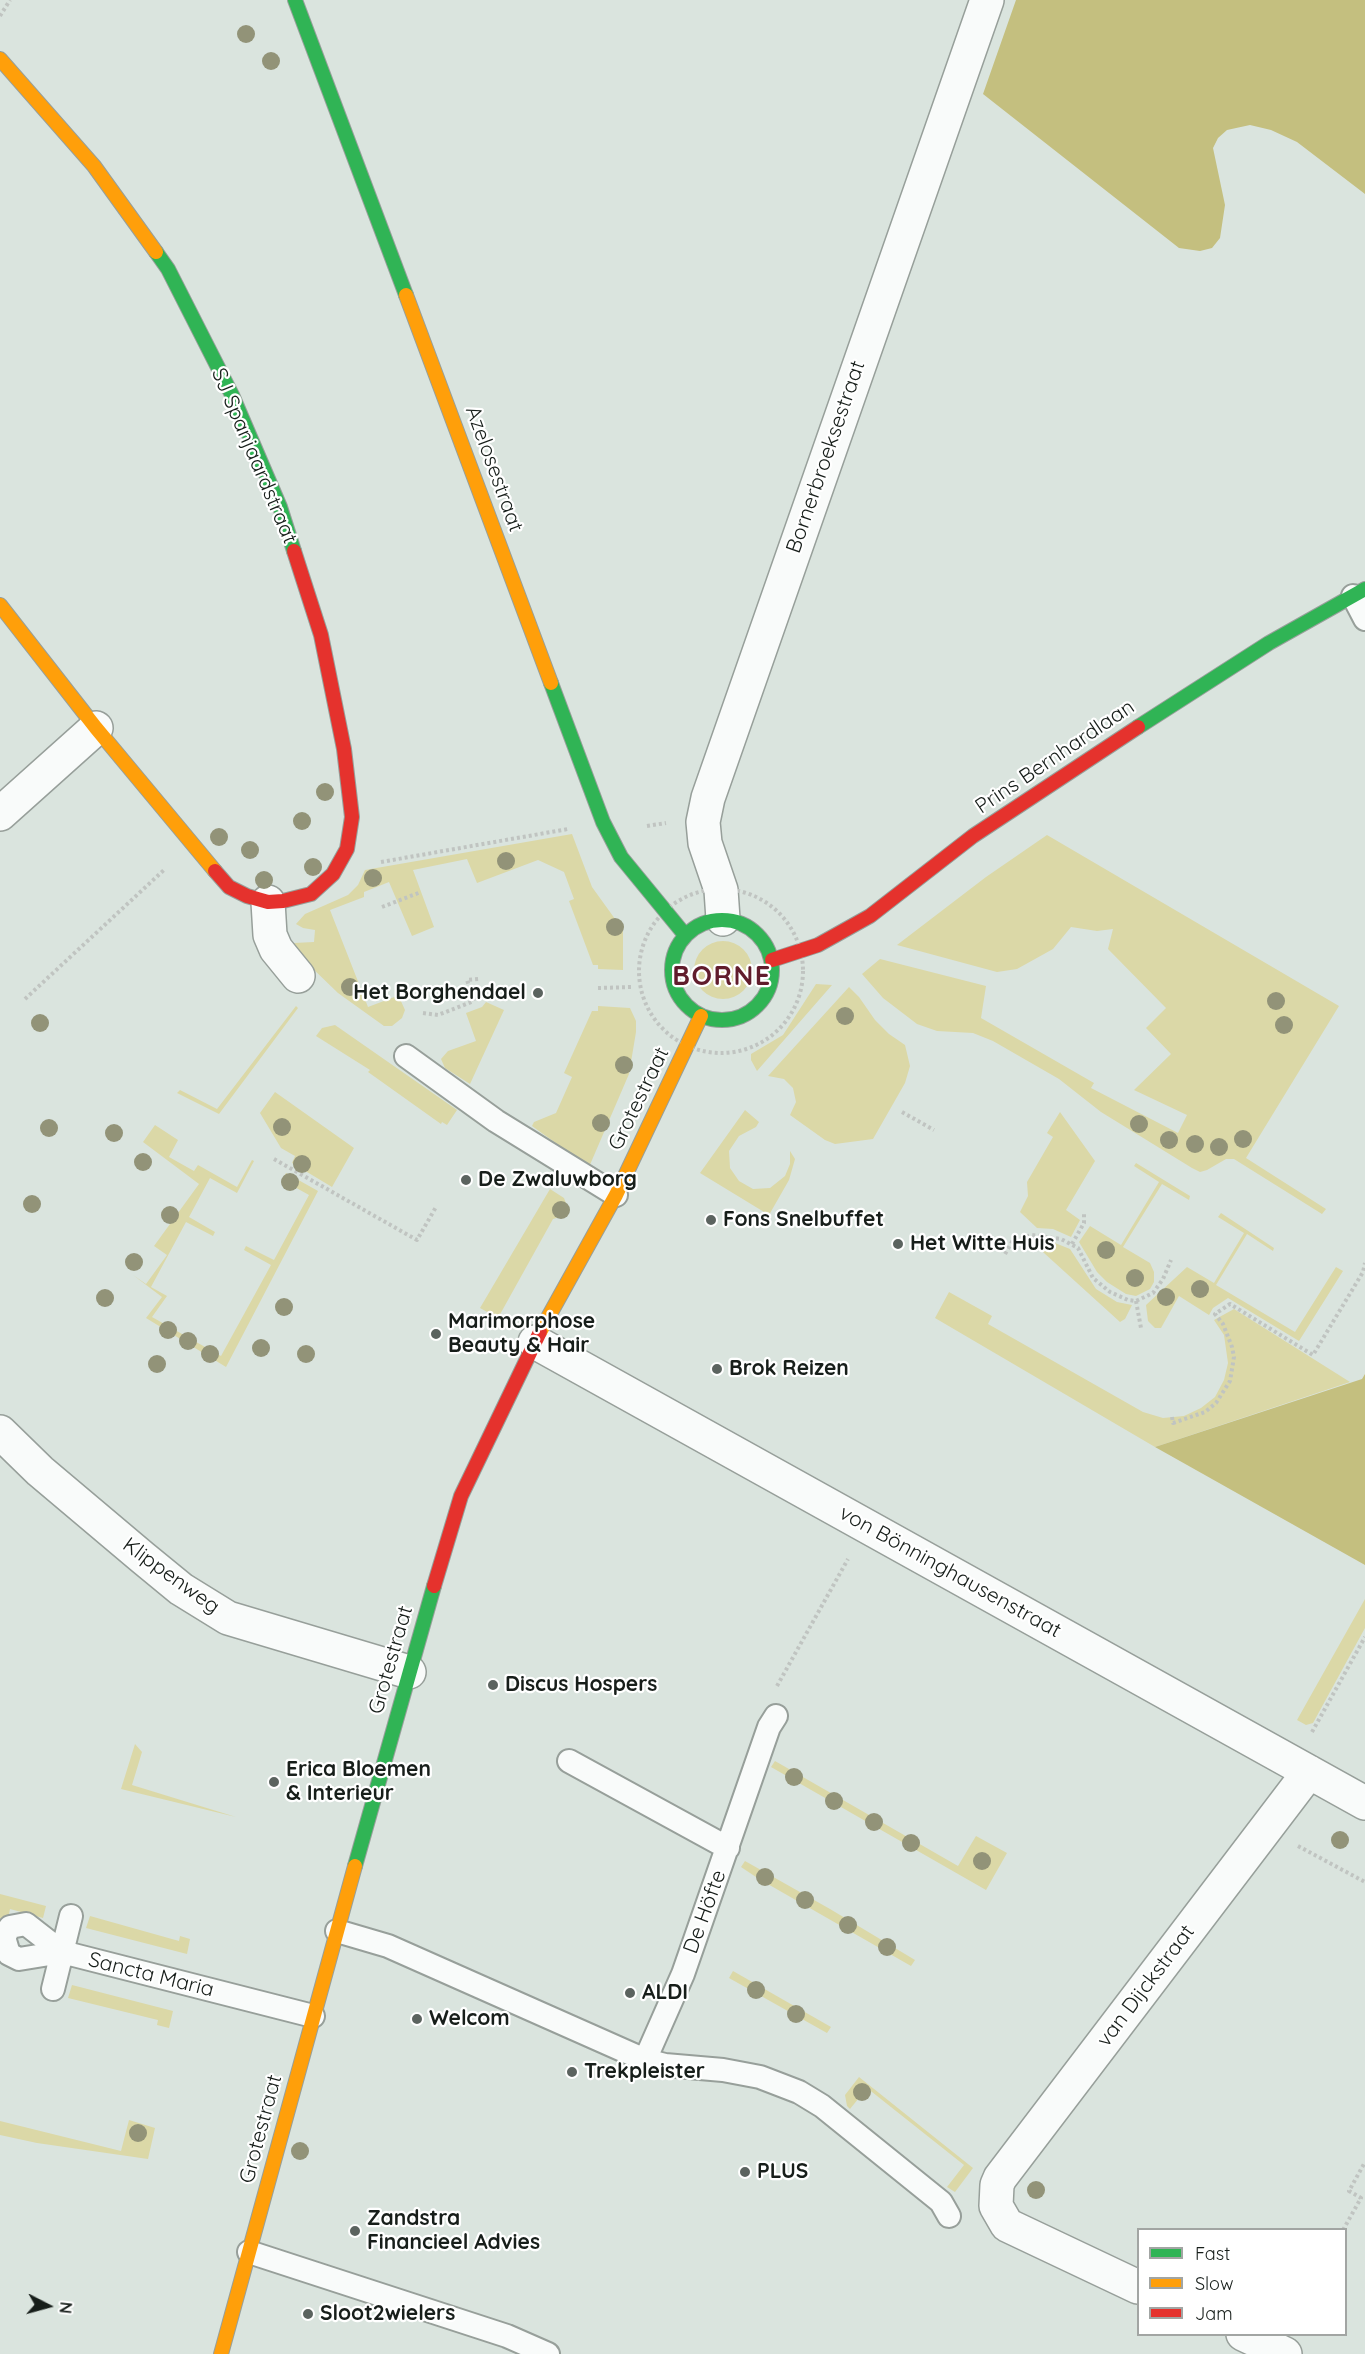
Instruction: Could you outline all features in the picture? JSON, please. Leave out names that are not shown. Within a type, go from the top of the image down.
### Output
[{"type":"street","name":"Azelosestraat","points":[[296,0],[603,822],[621,857],[664,913],[685,936]]},
{"type":"street","name":"Bornerbroeksestraat","points":[[722,904],[705,843],[703,822],[708,798],[987,0]]},
{"type":"street","name":"SJ Spanjaardstraat","points":[[0,59],[94,166],[168,269],[232,395],[280,507],[321,636],[344,749],[352,817],[345,854],[333,874],[311,894],[268,902],[247,896],[229,887],[96,728],[0,605]]},
{"type":"street","name":"Prins Bernhardlaan","points":[[772,960],[830,939],[870,916],[974,836],[1071,770],[1269,643],[1359,592]]},
{"type":"street","points":[[0,814],[96,728]]},
{"type":"street","points":[[268,902],[270,936],[276,949],[297,976]]},
{"type":"street","points":[[722,904],[765,943],[772,960],[769,987],[753,1009],[728,1020],[701,1016],[691,1010],[678,994],[671,974],[674,953],[685,936],[722,904]]},
{"type":"street","name":"Grotestraat","points":[[221,2354],[409,1672],[461,1496],[535,1342],[616,1195],[701,1016]]},
{"type":"street","name":"von Bönninghausenstraat","points":[[535,1342],[1365,1803]]},
{"type":"street","name":"Klippenweg","points":[[0,1432],[40,1471],[150,1564],[181,1589],[228,1618],[409,1672]]},
{"type":"street","name":"van Dijckstraat","points":[[1137,2287],[1013,2229],[1002,2219],[996,2206],[1000,2178],[1266,1828],[1301,1768]]},
{"type":"street","points":[[1247,2336],[1285,2354]]},
{"type":"lane","points":[[1359,592],[1365,619]]},
{"type":"lane","points":[[406,1056],[479,1110],[616,1195]]},
{"type":"lane","name":"De Höfte","points":[[645,2060],[683,1974],[769,1727],[776,1716]]},
{"type":"lane","points":[[569,1761],[728,1848]]},
{"type":"lane","points":[[53,1989],[71,1916]]},
{"type":"lane","name":"Sancta Maria","points":[[62,1952],[26,1924],[10,1927],[4,1937],[9,1954],[19,1959],[62,1952],[313,2016]]},
{"type":"lane","points":[[337,1931],[388,1946],[645,2060],[665,2065],[751,2075],[799,2092],[822,2106],[941,2202],[949,2216]]},
{"type":"lane","points":[[249,2252],[507,2336],[548,2354]]},
{"type":"path","points":[[0,16],[10,0]]},
{"type":"path","points":[[597,806],[627,824],[639,827],[661,825],[680,817],[708,798]]},
{"type":"path","points":[[345,854],[378,862],[603,822]]},
{"type":"path","points":[[25,999],[192,844]]},
{"type":"path","points":[[382,907],[422,892]]},
{"type":"path","points":[[664,913],[653,927],[642,950],[641,988],[658,1023],[688,1046],[712,1053],[730,1053],[763,1042],[777,1032],[788,1019],[802,987],[804,969],[800,950],[786,921],[774,908],[743,892],[722,904]]},
{"type":"path","points":[[423,1013],[438,1015],[474,1001],[467,980],[479,979]]},
{"type":"path","points":[[598,988],[632,987]]},
{"type":"path","points":[[902,1112],[934,1130]]},
{"type":"path","points":[[274,1159],[417,1240],[436,1208]]},
{"type":"path","points":[[1072,1244],[1084,1224],[1084,1213]]},
{"type":"path","points":[[1005,1254],[1013,1240],[1032,1235],[1050,1236],[1078,1248],[1094,1278],[1110,1292],[1136,1301],[1153,1293],[1163,1279],[1171,1260]]},
{"type":"path","points":[[1172,1417],[1173,1423],[1205,1412],[1216,1403],[1230,1381],[1234,1357],[1232,1347],[1224,1324],[1215,1314],[1230,1304],[1313,1355],[1362,1272],[1365,1263]]},
{"type":"path","points":[[1136,1301],[1142,1328]]},
{"type":"path","points":[[776,1716],[774,1705],[777,1683],[866,1525]]},
{"type":"path","points":[[1301,1768],[1365,1637]]},
{"type":"path","points":[[1266,1828],[1365,1882]]},
{"type":"path","points":[[1344,2228],[1360,2198],[1349,2191],[1365,2162]]},
{"type":"shaded area","points":[[1016,0],[1365,0],[1365,194],[1297,142],[1271,130],[1250,125],[1227,130],[1218,138],[1213,148],[1225,205],[1220,238],[1212,248],[1200,251],[1179,248],[983,94]]},
{"type":"shaded area","points":[[572,834],[592,887],[623,930],[623,970],[598,969],[598,965],[593,965],[569,901],[574,899],[564,872],[538,860],[477,883],[467,859],[413,870],[434,927],[412,936],[389,882],[364,892],[364,897],[330,910],[368,1007],[397,996],[400,999],[405,1010],[402,1018],[392,1026],[384,1026],[338,993],[309,965],[294,943],[314,942],[315,930],[296,924],[305,914],[348,895],[358,885],[365,870]]},
{"type":"shaded area","points":[[1047,835],[1339,1006],[1246,1158],[1326,1209],[1322,1214],[1234,1159],[1226,1159],[1200,1172],[1192,1168],[1101,1112],[1059,1079],[993,1041],[973,1033],[937,1031],[917,1024],[883,998],[862,974],[880,959],[986,986],[981,1018],[1094,1083],[1091,1088],[1178,1133],[1187,1115],[1134,1090],[1171,1054],[1146,1028],[1166,1008],[1108,949],[1113,929],[1097,931],[1071,927],[1053,949],[1017,969],[997,972],[897,945],[986,877]]},
{"type":"shaded area","points":[[717,941],[729,941],[744,949],[752,964],[752,976],[744,991],[729,999],[717,999],[702,991],[694,976],[694,964],[702,949]]},
{"type":"shaded area","points":[[816,984],[832,985],[757,1071],[751,1060],[751,1054],[783,1035]]},
{"type":"shaded area","points":[[849,987],[875,1020],[905,1045],[910,1066],[905,1083],[873,1139],[835,1144],[825,1140],[790,1115],[796,1102],[793,1088],[784,1079],[768,1076]]},
{"type":"shaded area","points":[[486,1002],[504,1010],[470,1084],[445,1068],[441,1059],[448,1051],[476,1041],[466,1013],[482,1007]]},
{"type":"shaded area","points":[[296,1006],[298,1008],[219,1114],[177,1093],[180,1090],[217,1109]]},
{"type":"shaded area","points":[[598,1006],[630,1008],[636,1021],[636,1032],[629,1074],[589,1167],[532,1126],[534,1122],[556,1113],[572,1077],[564,1073],[592,1011],[598,1011]]},
{"type":"shaded area","points":[[335,1025],[457,1110],[447,1125],[442,1122],[441,1124],[368,1072],[370,1070],[316,1036],[322,1028]]},
{"type":"shaded area","points":[[275,1092],[354,1148],[332,1187],[292,1163],[295,1156],[281,1148],[260,1113]]},
{"type":"shaded area","points":[[745,1110],[759,1122],[756,1127],[739,1136],[729,1151],[730,1168],[739,1181],[753,1189],[770,1188],[785,1176],[790,1164],[790,1151],[795,1159],[789,1180],[769,1215],[700,1173]]},
{"type":"shaded area","points":[[1060,1112],[1095,1161],[1066,1210],[1080,1220],[1071,1237],[1053,1229],[1037,1228],[1020,1212],[1028,1196],[1027,1182],[1053,1137],[1047,1133]]},
{"type":"shaded area","points":[[155,1125],[178,1140],[169,1157],[194,1171],[198,1165],[237,1187],[252,1160],[254,1161],[237,1193],[210,1178],[189,1217],[215,1232],[213,1236],[186,1222],[151,1287],[167,1296],[152,1317],[221,1356],[271,1265],[244,1250],[246,1246],[274,1260],[309,1195],[282,1180],[286,1173],[318,1191],[226,1367],[146,1318],[162,1297],[133,1275],[146,1284],[167,1255],[154,1246],[199,1184],[143,1142]]},
{"type":"shaded area","points":[[1136,1163],[1190,1196],[1189,1200],[1162,1184],[1123,1247],[1150,1263],[1154,1272],[1154,1282],[1150,1289],[1136,1296],[1126,1294],[1107,1282],[1097,1272],[1079,1242],[1090,1226],[1121,1245],[1159,1182],[1134,1166]]},
{"type":"shaded area","points":[[550,1189],[564,1198],[567,1206],[560,1217],[553,1219],[498,1318],[480,1308]]},
{"type":"shaded area","points":[[1221,1213],[1274,1248],[1273,1251],[1247,1234],[1216,1285],[1295,1332],[1336,1267],[1343,1271],[1299,1341],[1228,1298],[1213,1308],[1209,1315],[1179,1296],[1161,1328],[1155,1328],[1148,1321],[1146,1305],[1187,1267],[1214,1283],[1244,1233],[1218,1217]]},
{"type":"shaded area","points":[[1050,1241],[1070,1249],[1096,1289],[1117,1302],[1132,1305],[1125,1319],[1120,1322],[1033,1243]]},
{"type":"shaded area","points":[[949,1292],[992,1316],[988,1324],[1143,1412],[1163,1418],[1184,1416],[1201,1408],[1215,1397],[1224,1380],[1228,1363],[1224,1335],[1214,1320],[1234,1309],[1350,1382],[1155,1447],[935,1318]]},
{"type":"shaded area","points":[[1365,1374],[1365,1565],[1155,1447],[1362,1379]]},
{"type":"shaded area","points":[[1365,1599],[1365,1628],[1313,1723],[1306,1725],[1297,1720]]},
{"type":"shaded area","points":[[135,1744],[142,1752],[132,1785],[236,1817],[121,1789]]},
{"type":"shaded area","points":[[775,1761],[958,1866],[976,1836],[1007,1853],[986,1890],[771,1767]]},
{"type":"shaded area","points":[[745,1861],[915,1960],[911,1966],[759,1879],[741,1867]]},
{"type":"shaded area","points":[[0,1894],[46,1906],[43,1918],[10,1909],[8,1919],[0,1918]]},
{"type":"shaded area","points":[[90,1916],[179,1941],[180,1936],[190,1939],[187,1954],[86,1928]]},
{"type":"shaded area","points":[[733,1971],[831,2027],[827,2033],[729,1978]]},
{"type":"shaded area","points":[[72,1985],[173,2011],[169,2028],[157,2025],[158,2020],[68,1998]]},
{"type":"shaded area","points":[[859,2077],[973,2168],[955,2192],[947,2187],[964,2165],[867,2088],[850,2109],[847,2106],[845,2095]]},
{"type":"shaded area","points":[[129,2120],[155,2128],[148,2159],[37,2143],[0,2135],[0,2121],[121,2151]]},
{"type":"traffic: fast","points":[[295,0],[406,295]]},
{"type":"traffic: fast","points":[[156,252],[168,269],[232,395],[280,507],[294,551]]},
{"type":"traffic: fast","points":[[1138,727],[1269,643],[1365,589]]},
{"type":"traffic: fast","points":[[551,683],[603,822],[621,857],[685,935]]},
{"type":"traffic: fast","points":[[712,920],[732,920],[758,934],[769,951],[772,970],[769,989],[758,1006],[732,1020],[712,1020],[694,1012],[680,998],[672,980],[672,960],[680,942],[694,928],[712,920]]},
{"type":"traffic: fast","points":[[355,1866],[434,1586]]},
{"type":"traffic: slow","points":[[0,59],[94,166],[156,252]]},
{"type":"traffic: slow","points":[[406,295],[551,683]]},
{"type":"traffic: slow","points":[[0,605],[96,728],[215,871]]},
{"type":"traffic: slow","points":[[540,1332],[616,1195],[701,1016]]},
{"type":"traffic: slow","points":[[221,2354],[355,1866]]},
{"type":"traffic: jam","points":[[215,871],[229,887],[247,896],[268,902],[283,901],[311,894],[333,874],[347,849],[352,817],[344,749],[321,635],[294,551]]},
{"type":"traffic: jam","points":[[772,960],[818,945],[870,916],[973,836],[1138,727]]},
{"type":"traffic: jam","points":[[434,1586],[461,1496],[540,1332]]},
{"type":"place","name":"Het Borghendael","points":[[538,993]]},
{"type":"place","name":"De Zwaluwborg","points":[[466,1180]]},
{"type":"place","name":"Fons Snelbuffet","points":[[711,1220]]},
{"type":"place","name":"Het Witte Huis","points":[[898,1244]]},
{"type":"place","name":"Marimorphose Beauty & Hair","points":[[436,1334]]},
{"type":"place","name":"Brok Reizen","points":[[717,1369]]},
{"type":"place","name":"Discus Hospers","points":[[493,1685]]},
{"type":"place","name":"Erica Bloemen & Interieur","points":[[274,1782]]},
{"type":"place","name":"ALDI","points":[[630,1993]]},
{"type":"place","name":"Welcom","points":[[417,2019]]},
{"type":"place","name":"Trekpleister","points":[[572,2072]]},
{"type":"place","name":"PLUS","points":[[745,2172]]},
{"type":"place","name":"Zandstra Financieel Advies","points":[[355,2231]]},
{"type":"place","name":"Sloot2wielers","points":[[308,2314]]},
{"type":"district","name":"BORNE","points":[[722,977]]}]
